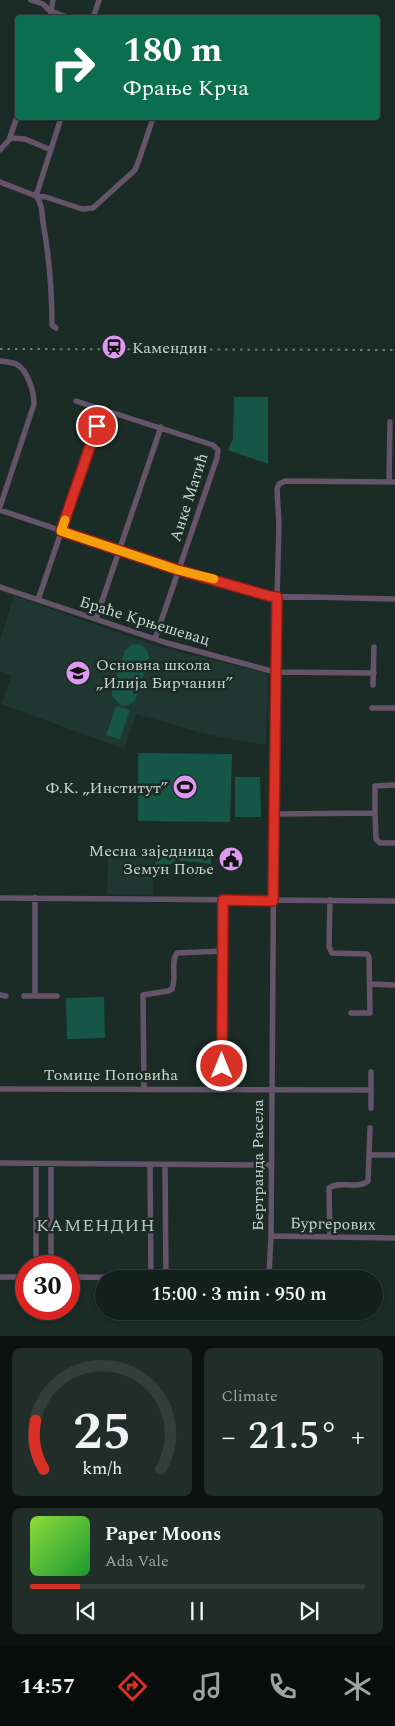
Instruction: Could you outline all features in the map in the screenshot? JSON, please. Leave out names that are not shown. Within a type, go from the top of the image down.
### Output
[{"type":"street","points":[[31,0],[43,4],[50,11],[61,15]]},
{"type":"street","points":[[50,15],[53,0]]},
{"type":"street","points":[[94,15],[99,0]]},
{"type":"street","points":[[0,150],[10,138],[16,120]]},
{"type":"street","points":[[56,328],[52,324],[51,281],[47,246],[40,204],[36,196],[61,120]]},
{"type":"street","points":[[0,182],[36,196],[46,197],[86,210],[93,208],[135,170],[152,120]]},
{"type":"street","points":[[10,138],[25,139],[51,150]]},
{"type":"street","points":[[0,361],[15,363],[20,367],[29,382],[34,404],[0,509],[119,551],[269,596],[395,599]]},
{"type":"street","points":[[76,401],[161,427],[96,619]]},
{"type":"street","points":[[38,600],[103,409]]},
{"type":"street","points":[[390,422],[392,482]]},
{"type":"street","name":"Анке Матић","points":[[154,639],[217,458],[218,450],[213,445],[161,427]]},
{"type":"street","name":"Бертранда Расела","points":[[269,1270],[275,672],[279,525],[277,489],[279,484],[285,481],[392,482]]},
{"type":"street","name":"Браће Крњешевац","points":[[0,587],[154,639],[275,672],[374,673]]},
{"type":"street","points":[[374,647],[374,685]]},
{"type":"street","points":[[372,708],[395,708]]},
{"type":"street","points":[[395,786],[375,786],[376,839],[380,843],[395,844]]},
{"type":"street","points":[[275,814],[375,813]]},
{"type":"street","points":[[0,898],[395,901]]},
{"type":"street","points":[[35,898],[35,996]]},
{"type":"street","points":[[222,1088],[223,900]]},
{"type":"street","points":[[330,900],[329,950],[332,953],[367,954],[370,958],[370,1013],[351,1013]]},
{"type":"street","points":[[144,1088],[143,995],[172,989],[174,982],[174,957],[177,952],[222,951]]},
{"type":"street","points":[[370,984],[395,985]]},
{"type":"street","points":[[24,996],[57,996]]},
{"type":"street","points":[[371,1072],[371,1108]]},
{"type":"street","name":"Томице Поповића","points":[[0,1088],[371,1090]]},
{"type":"street","points":[[330,1237],[329,1188],[334,1185],[366,1183],[369,1179],[370,1128]]},
{"type":"street","points":[[369,1155],[395,1155]]},
{"type":"street","points":[[0,1163],[271,1165]]},
{"type":"street","points":[[36,1164],[36,1255]]},
{"type":"street","points":[[51,1164],[51,1255]]},
{"type":"street","points":[[150,1165],[151,1270]]},
{"type":"street","points":[[164,1165],[166,1270]]},
{"type":"street","name":"Бургерових","points":[[271,1236],[395,1238]]},
{"type":"street","points":[[0,1277],[15,1277]]},
{"type":"street","points":[[80,1278],[95,1278]]},
{"type":"shaded area","name":"Основна школа „Илија Бирчанин”","points":[[14,596],[160,647],[266,673],[268,678],[266,745],[209,735],[136,714],[124,749],[1,704],[12,676],[0,671],[0,640]]},
{"type":"shaded area","points":[[108,857],[153,858],[153,894],[107,894]]},
{"type":"green space","points":[[234,397],[268,397],[268,464],[228,450],[233,439]]},
{"type":"green space","points":[[137,644],[142,646],[149,654],[149,660],[135,701],[129,705],[122,706],[112,696],[112,690],[125,650]]},
{"type":"green space","points":[[116,706],[130,710],[120,739],[106,735]]},
{"type":"green space","name":"Ф.К. „Институт”","points":[[138,753],[232,754],[230,822],[138,821]]},
{"type":"green space","points":[[235,777],[260,777],[261,817],[235,817]]},
{"type":"green space","points":[[154,851],[211,852],[211,864],[176,860],[175,864],[155,865]]},
{"type":"green space","points":[[104,997],[105,1038],[67,1039],[66,998]]},
{"type":"railway","points":[[0,349],[395,350]]},
{"type":"slow traffic","points":[[65,520],[61,531],[178,570],[214,579]]},
{"type":"place","name":"Камендин","points":[[114,347]]},
{"type":"place","name":"Основна школа „Илија Бирчанин”","points":[[78,673]]},
{"type":"place","name":"Ф.К. „Институт”","points":[[185,787]]},
{"type":"place","name":"Месна заједница Земун Поље","points":[[231,859]]},
{"type":"district","name":"КАМЕНДИН","points":[[96,1225]]},
{"type":"route","points":[[97,426],[61,531],[178,570],[277,597],[273,901],[223,900],[222,1066]]}]
